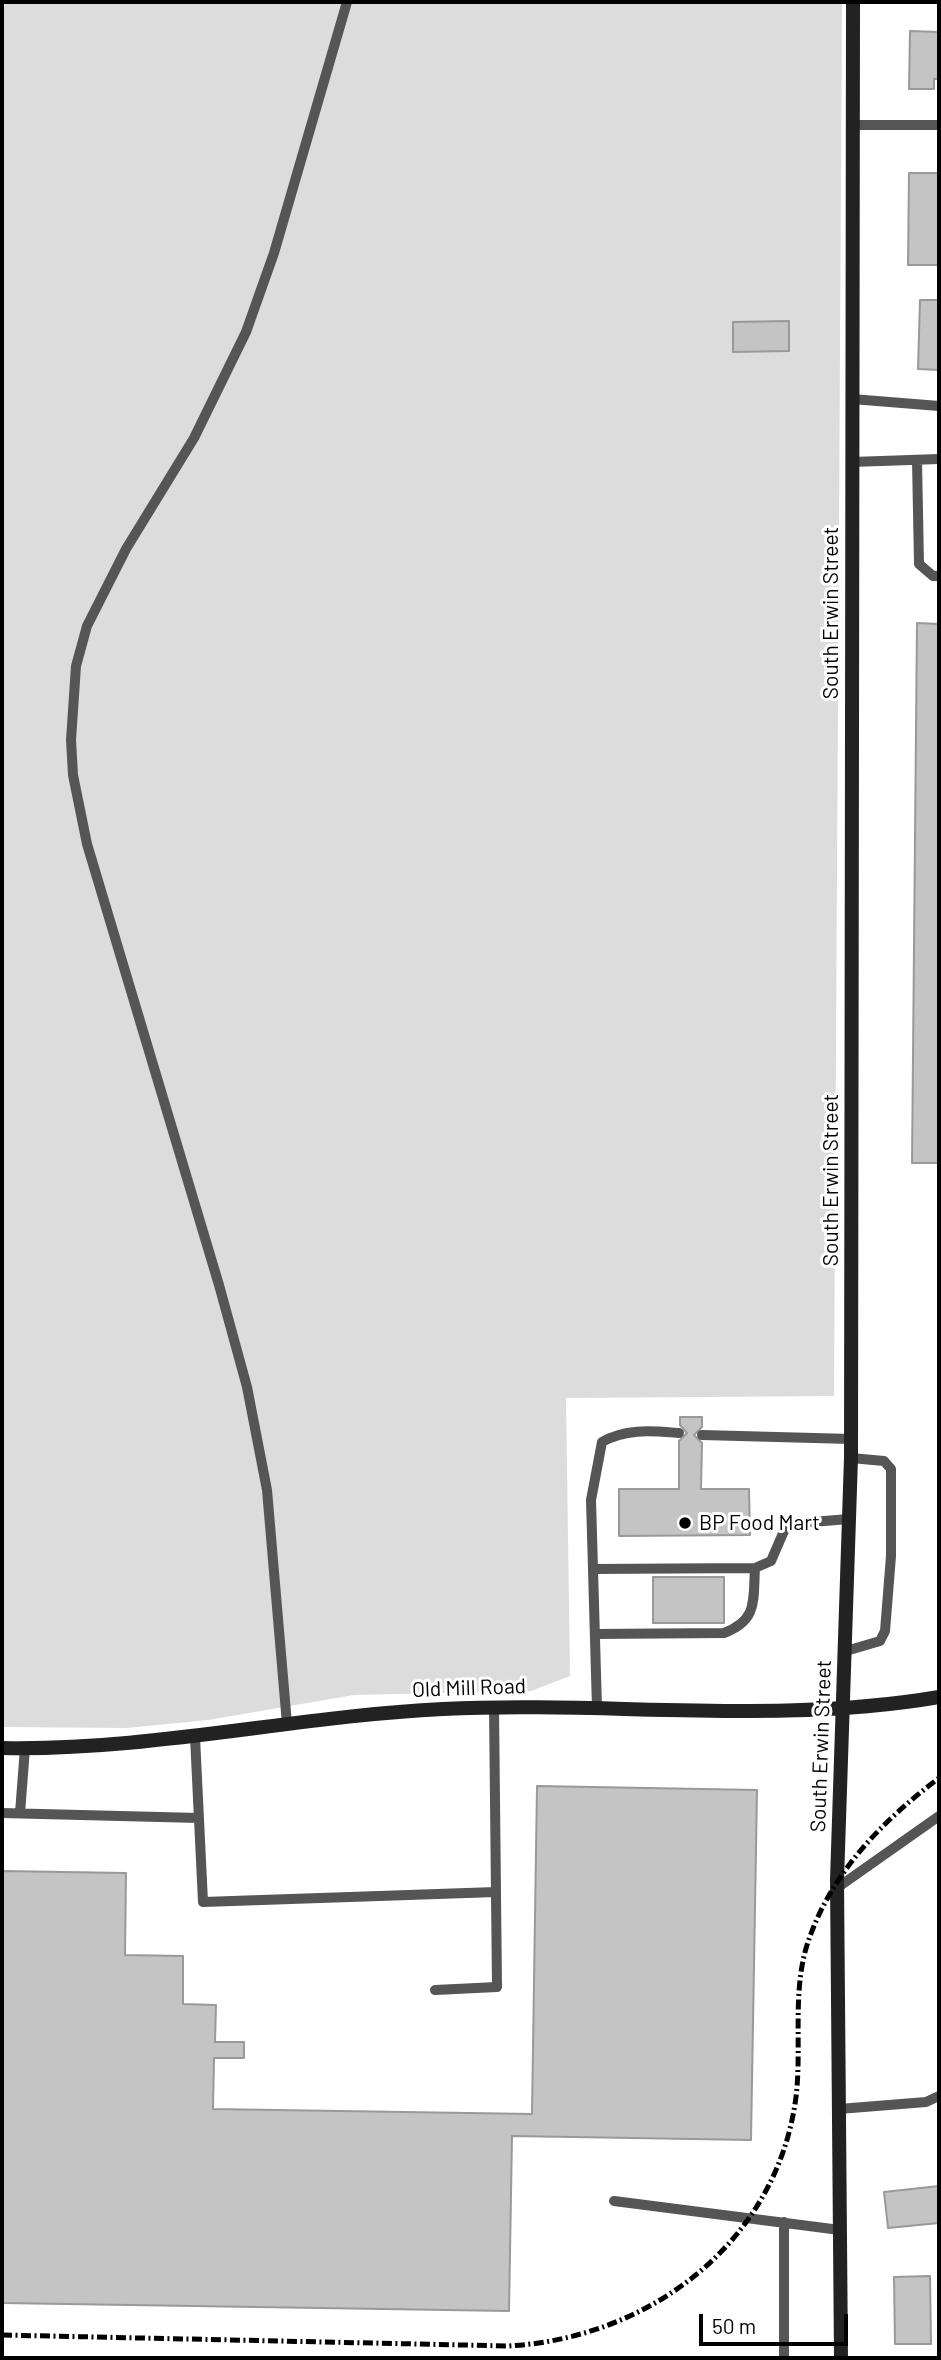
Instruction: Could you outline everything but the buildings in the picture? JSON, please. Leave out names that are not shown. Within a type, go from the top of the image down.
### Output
[{"type":"street","name":"South Erwin Street","points":[[841,2358],[837,1888],[851,1458],[853,2]]},
{"type":"street","name":"Old Mill Road","points":[[2,1748],[128,1745],[391,1712],[494,1707],[844,1708],[939,1697]]},
{"type":"lane","points":[[287,1724],[267,1490],[247,1387],[87,844],[74,775],[71,706],[76,666],[87,626],[126,549],[194,438],[246,332],[274,253],[347,2]]},
{"type":"lane","points":[[853,125],[939,125]]},
{"type":"lane","points":[[852,399],[939,406]]},
{"type":"lane","points":[[852,462],[939,459]]},
{"type":"lane","points":[[917,460],[919,564],[933,576],[939,576]]},
{"type":"lane","points":[[597,1707],[591,1500],[602,1443],[615,1435],[645,1431],[679,1433]]},
{"type":"lane","points":[[702,1435],[851,1440]]},
{"type":"lane","points":[[846,1651],[880,1641],[886,1631],[891,1556],[891,1469],[884,1461],[851,1458]]},
{"type":"lane","points":[[593,1569],[755,1568],[771,1561],[787,1524],[849,1519]]},
{"type":"lane","points":[[595,1634],[723,1633],[738,1628],[749,1619],[753,1604],[755,1568]]},
{"type":"lane","points":[[435,1990],[496,1987],[494,1707]]},
{"type":"lane","points":[[195,1737],[203,1902],[496,1892]]},
{"type":"lane","points":[[20,1813],[26,1748]]},
{"type":"lane","points":[[2,1813],[199,1818]]},
{"type":"lane","points":[[837,1888],[939,1816]]},
{"type":"lane","points":[[919,1830],[939,1829]]},
{"type":"lane","points":[[839,2109],[926,2102],[939,2096]]},
{"type":"lane","points":[[614,2201],[840,2230]]},
{"type":"lane","points":[[783,2222],[783,2358]]},
{"type":"shaded area","points":[[2,2],[842,2],[834,1396],[566,1398],[570,1676],[531,1691],[354,1695],[208,1720],[126,1728],[2,1727]]},
{"type":"railway","points":[[2,2335],[509,2346],[561,2339],[610,2324],[656,2302],[698,2273],[734,2238],[763,2196],[784,2149],[796,2097],[802,1964],[817,1919],[829,1895],[860,1851],[897,1813],[939,1778]]},
{"type":"place","name":"BP Food Mart","points":[[685,1523]]}]
